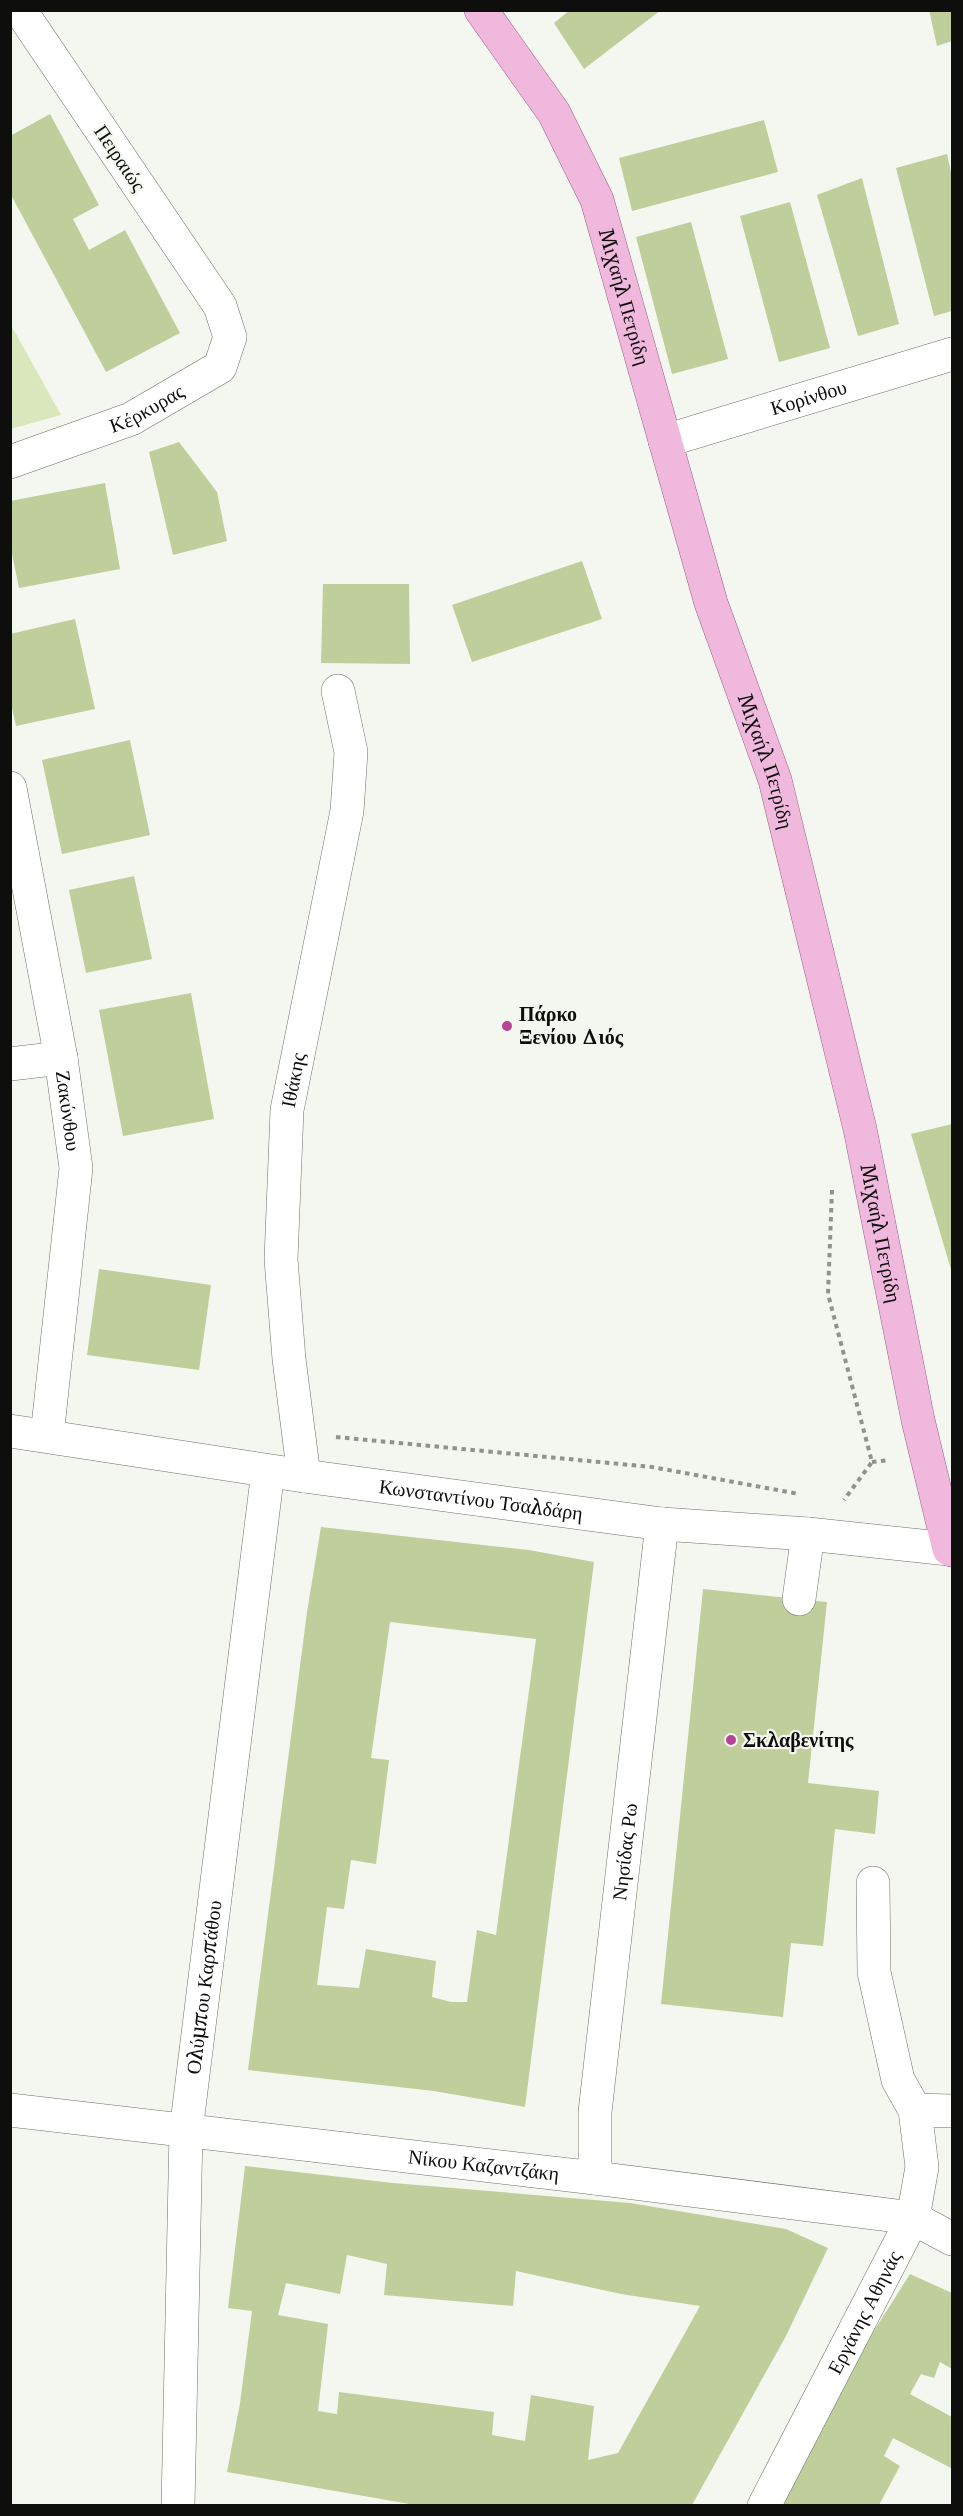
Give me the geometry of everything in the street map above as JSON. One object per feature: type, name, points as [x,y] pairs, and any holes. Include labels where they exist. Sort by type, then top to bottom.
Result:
[{"type":"main road","name":"Μιχαήλ Πετρίδη","points":[[481,10],[554,113],[597,200],[711,603],[775,780],[860,1129],[918,1420],[951,1550]]},
{"type":"street","name":"Πειραιώς","points":[[20,10],[220,306]]},
{"type":"street","name":"Κέρκυρας","points":[[10,462],[131,419],[220,367],[230,337],[220,306]]},
{"type":"street","name":"Κορίνθου","points":[[665,441],[952,354]]},
{"type":"street","name":"Ιθάκης","points":[[304,1476],[289,1359],[281,1259],[287,1110],[347,811],[351,752],[338,691]]},
{"type":"street","name":"Ζακύνθου","points":[[10,788],[61,1058],[76,1168],[47,1436]]},
{"type":"street","points":[[10,1064],[61,1058]]},
{"type":"street","name":"Κωνσταντίνου Τσαλδάρη","points":[[10,1431],[268,1471],[662,1524],[808,1534],[951,1550]]},
{"type":"street","name":"Ολύμπου Καρπάθου","points":[[178,2505],[186,2131],[268,1471]]},
{"type":"street","name":"Νησίδας Ρω","points":[[595,2178],[595,2112],[662,1524]]},
{"type":"street","points":[[799,1599],[808,1534]]},
{"type":"street","points":[[873,1883],[874,1972],[898,2080],[915,2110],[952,2111]]},
{"type":"street","name":"Νίκου Καζαντζάκη","points":[[10,2110],[595,2178],[913,2218],[952,2239]]},
{"type":"street","name":"Εργάνης Αθηνάς","points":[[764,2505],[913,2218],[922,2166],[915,2110]]},
{"type":"path","points":[[832,1182],[828,1294],[872,1462],[842,1501]]},
{"type":"path","points":[[299,1433],[652,1467],[808,1495]]},
{"type":"green space","points":[[11,325],[61,415],[10,429]]},
{"type":"building","points":[[570,10],[661,10],[584,69],[554,23]]},
{"type":"building","points":[[929,10],[952,10],[952,41],[937,46]]},
{"type":"building","points":[[50,114],[99,205],[73,219],[89,250],[125,230],[180,333],[106,372],[10,193],[10,136]]},
{"type":"building","points":[[764,120],[778,172],[632,211],[619,158]]},
{"type":"building","points":[[947,154],[952,177],[952,311],[934,316],[896,168]]},
{"type":"building","points":[[862,178],[899,324],[858,336],[817,195]]},
{"type":"building","points":[[790,202],[830,348],[779,362],[740,216]]},
{"type":"building","points":[[691,222],[728,359],[672,374],[636,237]]},
{"type":"building","points":[[179,442],[217,492],[227,541],[173,555],[149,452]]},
{"type":"building","points":[[105,483],[120,569],[19,588],[10,544],[10,501]]},
{"type":"building","points":[[582,561],[602,619],[472,662],[452,605]]},
{"type":"building","points":[[323,584],[409,584],[410,664],[321,663]]},
{"type":"building","points":[[75,619],[95,709],[16,726],[10,699],[10,634]]},
{"type":"building","points":[[130,740],[150,835],[62,854],[42,760]]},
{"type":"building","points":[[134,876],[152,959],[86,973],[69,890]]},
{"type":"building","points":[[191,993],[214,1119],[123,1136],[99,1010]]},
{"type":"building","points":[[952,1124],[952,1273],[911,1134]]},
{"type":"building","points":[[99,1269],[211,1285],[199,1370],[87,1355]]},
{"type":"building","points":[[321,1527],[529,1550],[594,1562],[525,2107],[434,2091],[248,2070],[307,1612]],"holes":[[[390,1622],[536,1639],[496,1935],[477,1930],[467,2002],[451,2002],[432,1997],[436,1961],[366,1949],[359,1988],[317,1985],[327,1907],[344,1909],[351,1860],[376,1864],[389,1760],[371,1758]]]},
{"type":"building","points":[[703,1589],[827,1602],[808,1783],[879,1791],[875,1834],[835,1829],[823,1946],[791,1943],[783,2017],[661,2004]]},
{"type":"building","points":[[245,2166],[393,2183],[630,2203],[786,2229],[828,2248],[786,2336],[692,2505],[415,2505],[227,2472],[240,2403],[252,2311],[228,2308]],"holes":[[[347,2255],[387,2264],[384,2295],[513,2306],[516,2271],[621,2294],[700,2306],[618,2453],[588,2460],[594,2406],[531,2395],[525,2441],[492,2435],[494,2412],[339,2392],[337,2414],[318,2411],[328,2324],[278,2315],[286,2283],[340,2294]]]},
{"type":"building","points":[[910,2274],[952,2293],[952,2369],[940,2362],[934,2378],[921,2374],[910,2394],[952,2417],[951,2468],[893,2438],[884,2456],[900,2466],[879,2505],[782,2505],[865,2345]]},
{"type":"place","name":"Πάρκο Ξενίου Διός","points":[[507,1026]]},
{"type":"place","name":"Σκλαβενίτης","points":[[731,1740]]}]
